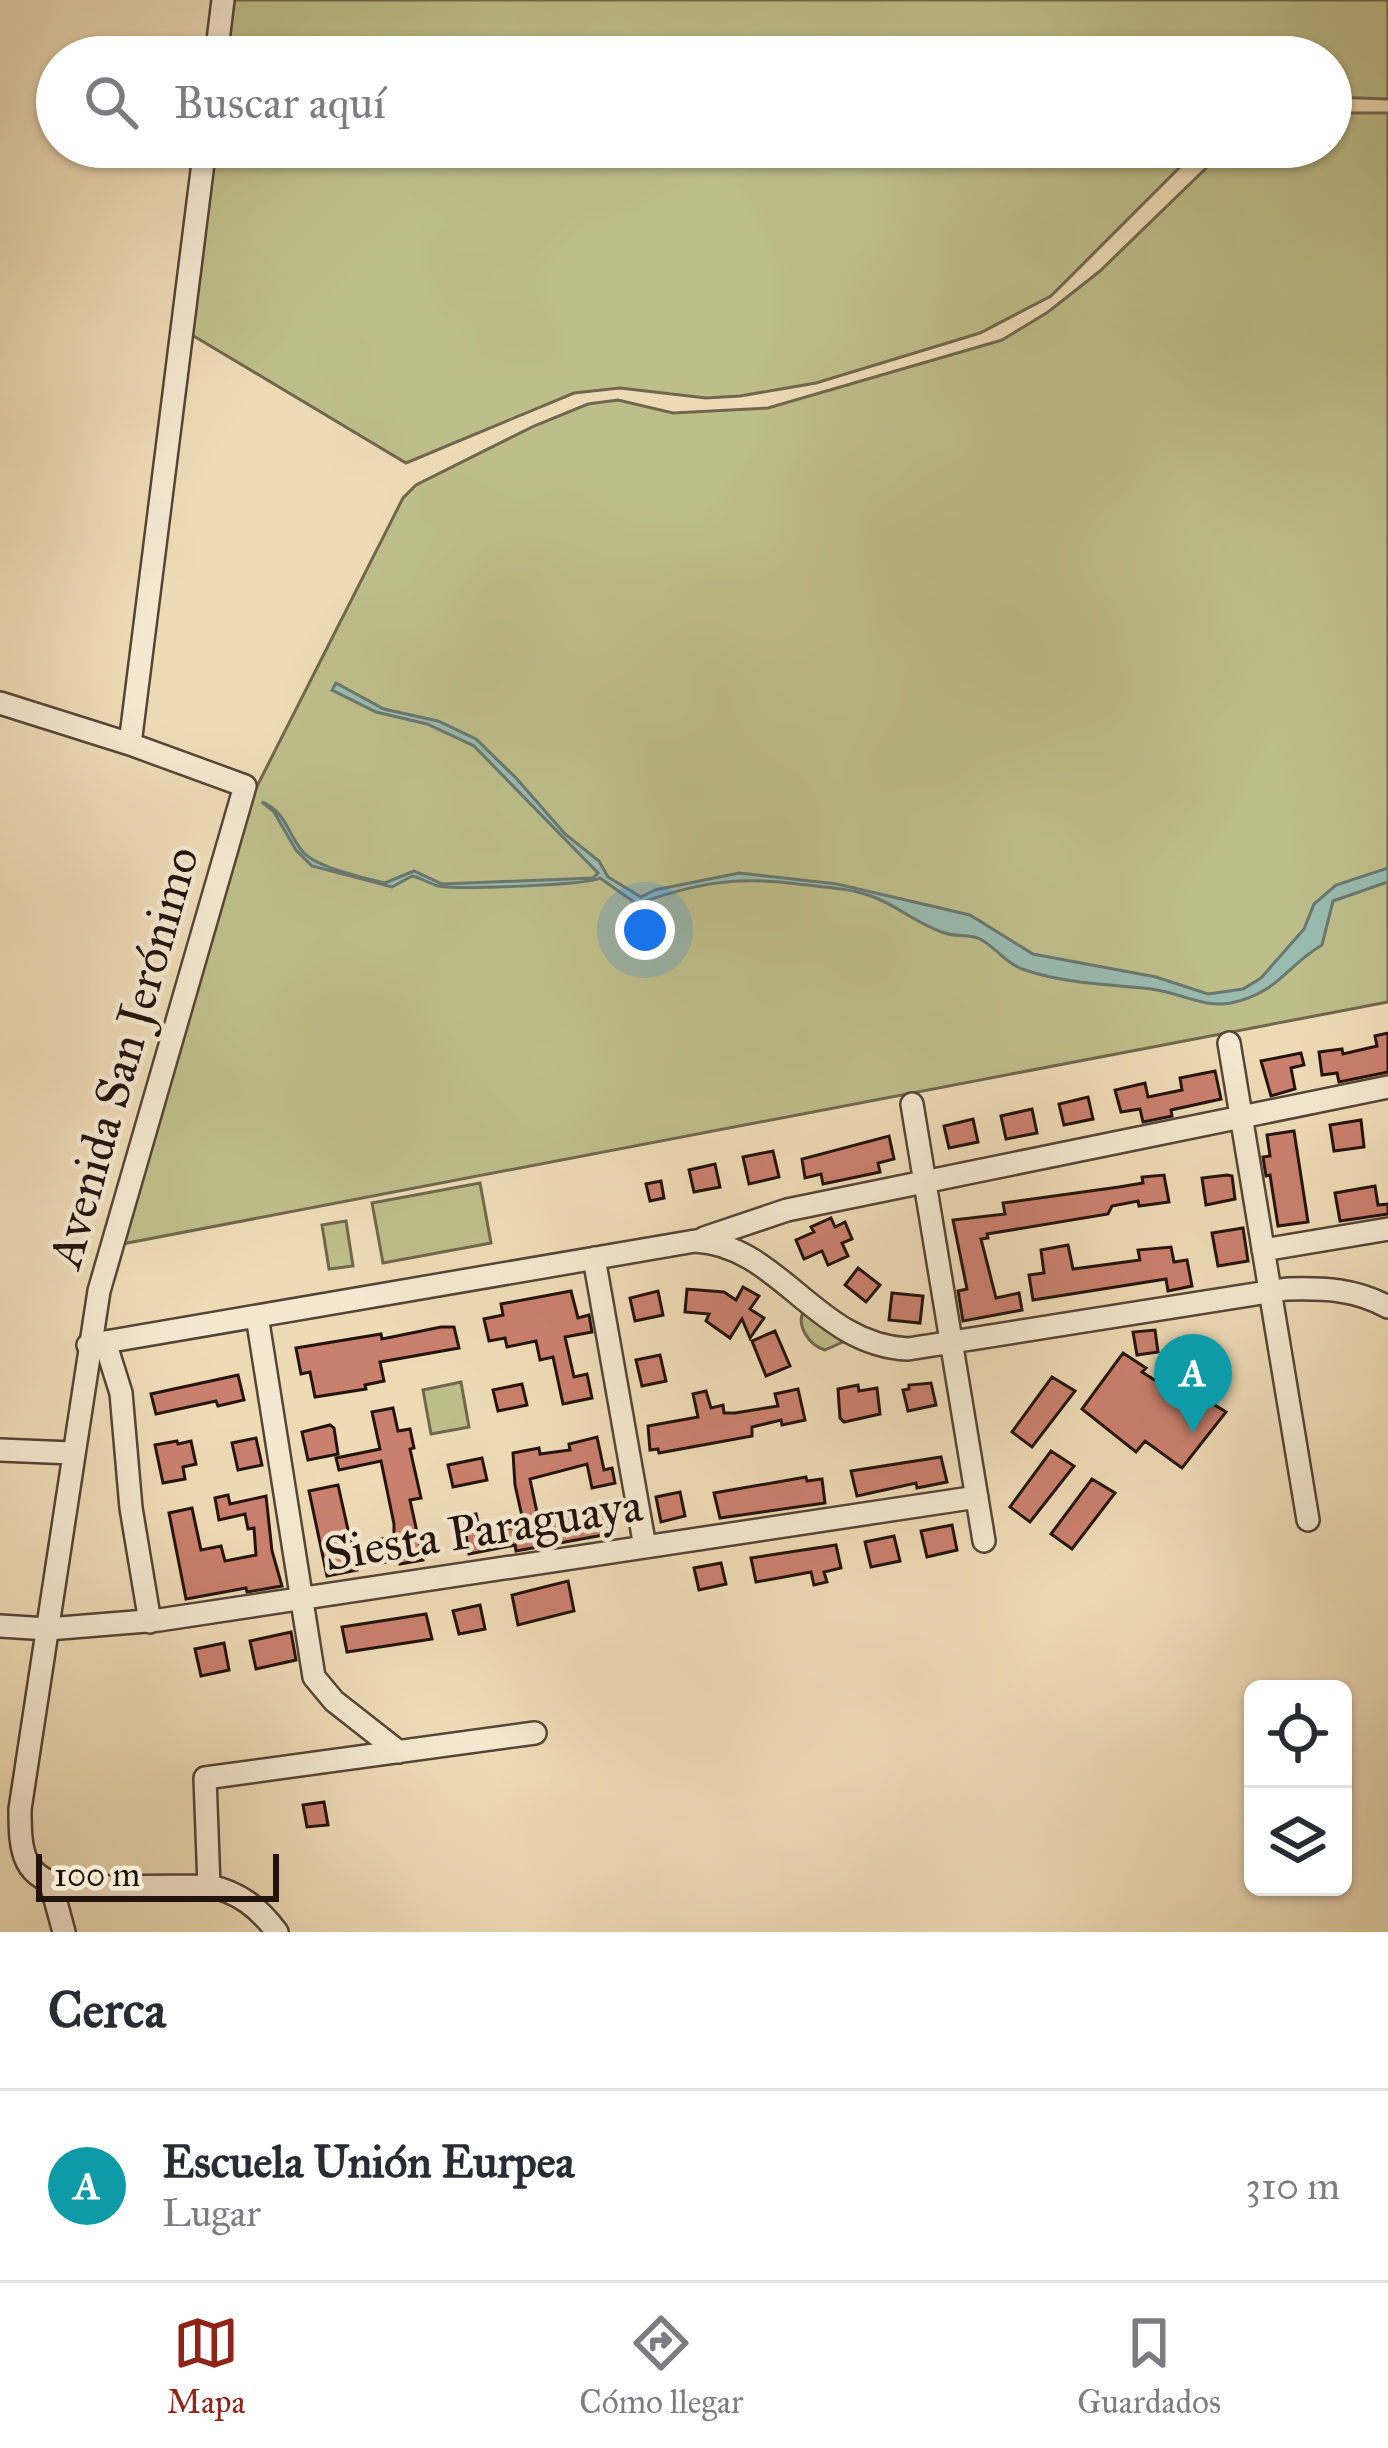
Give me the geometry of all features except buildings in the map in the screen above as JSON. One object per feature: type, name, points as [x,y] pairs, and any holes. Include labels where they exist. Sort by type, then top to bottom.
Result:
[{"type":"street","points":[[219,36],[223,0]]},
{"type":"street","points":[[0,703],[130,744],[202,168]]},
{"type":"street","name":"Avenida San Jerónimo","points":[[64,1932],[51,1884],[35,1874],[26,1859],[20,1809],[72,1454],[116,1230],[244,786],[130,744]]},
{"type":"street","points":[[1229,1043],[1308,1520]]},
{"type":"street","points":[[150,1622],[130,1508],[121,1393],[96,1343],[695,1241],[787,1210],[1388,1087]]},
{"type":"street","points":[[912,1104],[984,1541]]},
{"type":"street","points":[[1263,1250],[1388,1228]]},
{"type":"street","points":[[695,1241],[717,1242],[744,1252],[840,1330],[872,1344],[908,1349],[1270,1292],[1328,1288],[1365,1294],[1388,1306]]},
{"type":"street","points":[[594,1258],[645,1547]]},
{"type":"street","points":[[257,1316],[319,1687],[399,1752]]},
{"type":"street","points":[[0,1450],[72,1454]]},
{"type":"street","name":"Siesta Paraguaya","points":[[0,1626],[48,1629],[150,1622],[976,1497]]},
{"type":"street","points":[[209,1886],[205,1778],[535,1733]]},
{"type":"street","points":[[51,1884],[228,1890],[252,1904],[277,1932]]},
{"type":"green space","points":[[229,0],[1388,0],[1388,99],[1352,98],[1352,36],[225,36]]},
{"type":"green space","points":[[1352,113],[1388,113],[1388,1002],[122,1244],[249,802],[403,498],[416,485],[588,404],[618,400],[673,413],[768,408],[1002,340],[1100,271],[1206,168],[1352,168]]},
{"type":"green space","points":[[207,168],[1179,168],[1051,296],[980,333],[816,383],[740,396],[706,398],[620,388],[574,393],[406,463],[187,332]]},
{"type":"green space","points":[[480,1183],[491,1243],[383,1263],[372,1203]]},
{"type":"green space","points":[[346,1221],[353,1266],[329,1269],[322,1225]]},
{"type":"green space","points":[[803,1312],[843,1342],[825,1350],[814,1344],[803,1328]]},
{"type":"green space","points":[[461,1382],[469,1427],[431,1434],[423,1390]]},
{"type":"water","points":[[336,683],[384,709],[438,721],[476,739],[565,834],[599,861],[608,877],[641,897],[739,873],[837,884],[970,915],[1033,954],[1156,977],[1208,994],[1243,989],[1261,978],[1304,929],[1314,904],[1336,885],[1388,868],[1388,882],[1333,901],[1322,945],[1260,993],[1220,1004],[1040,975],[1012,964],[980,939],[945,933],[881,900],[835,888],[735,881],[637,904],[600,878],[470,887],[439,886],[412,876],[392,887],[312,866],[262,802],[277,812],[310,858],[385,883],[414,871],[442,884],[593,878],[598,873],[474,746],[427,724],[376,712],[332,690]]},
{"type":"place","name":"Escuela Unión Eurpea","points":[[1193,1433]]}]
